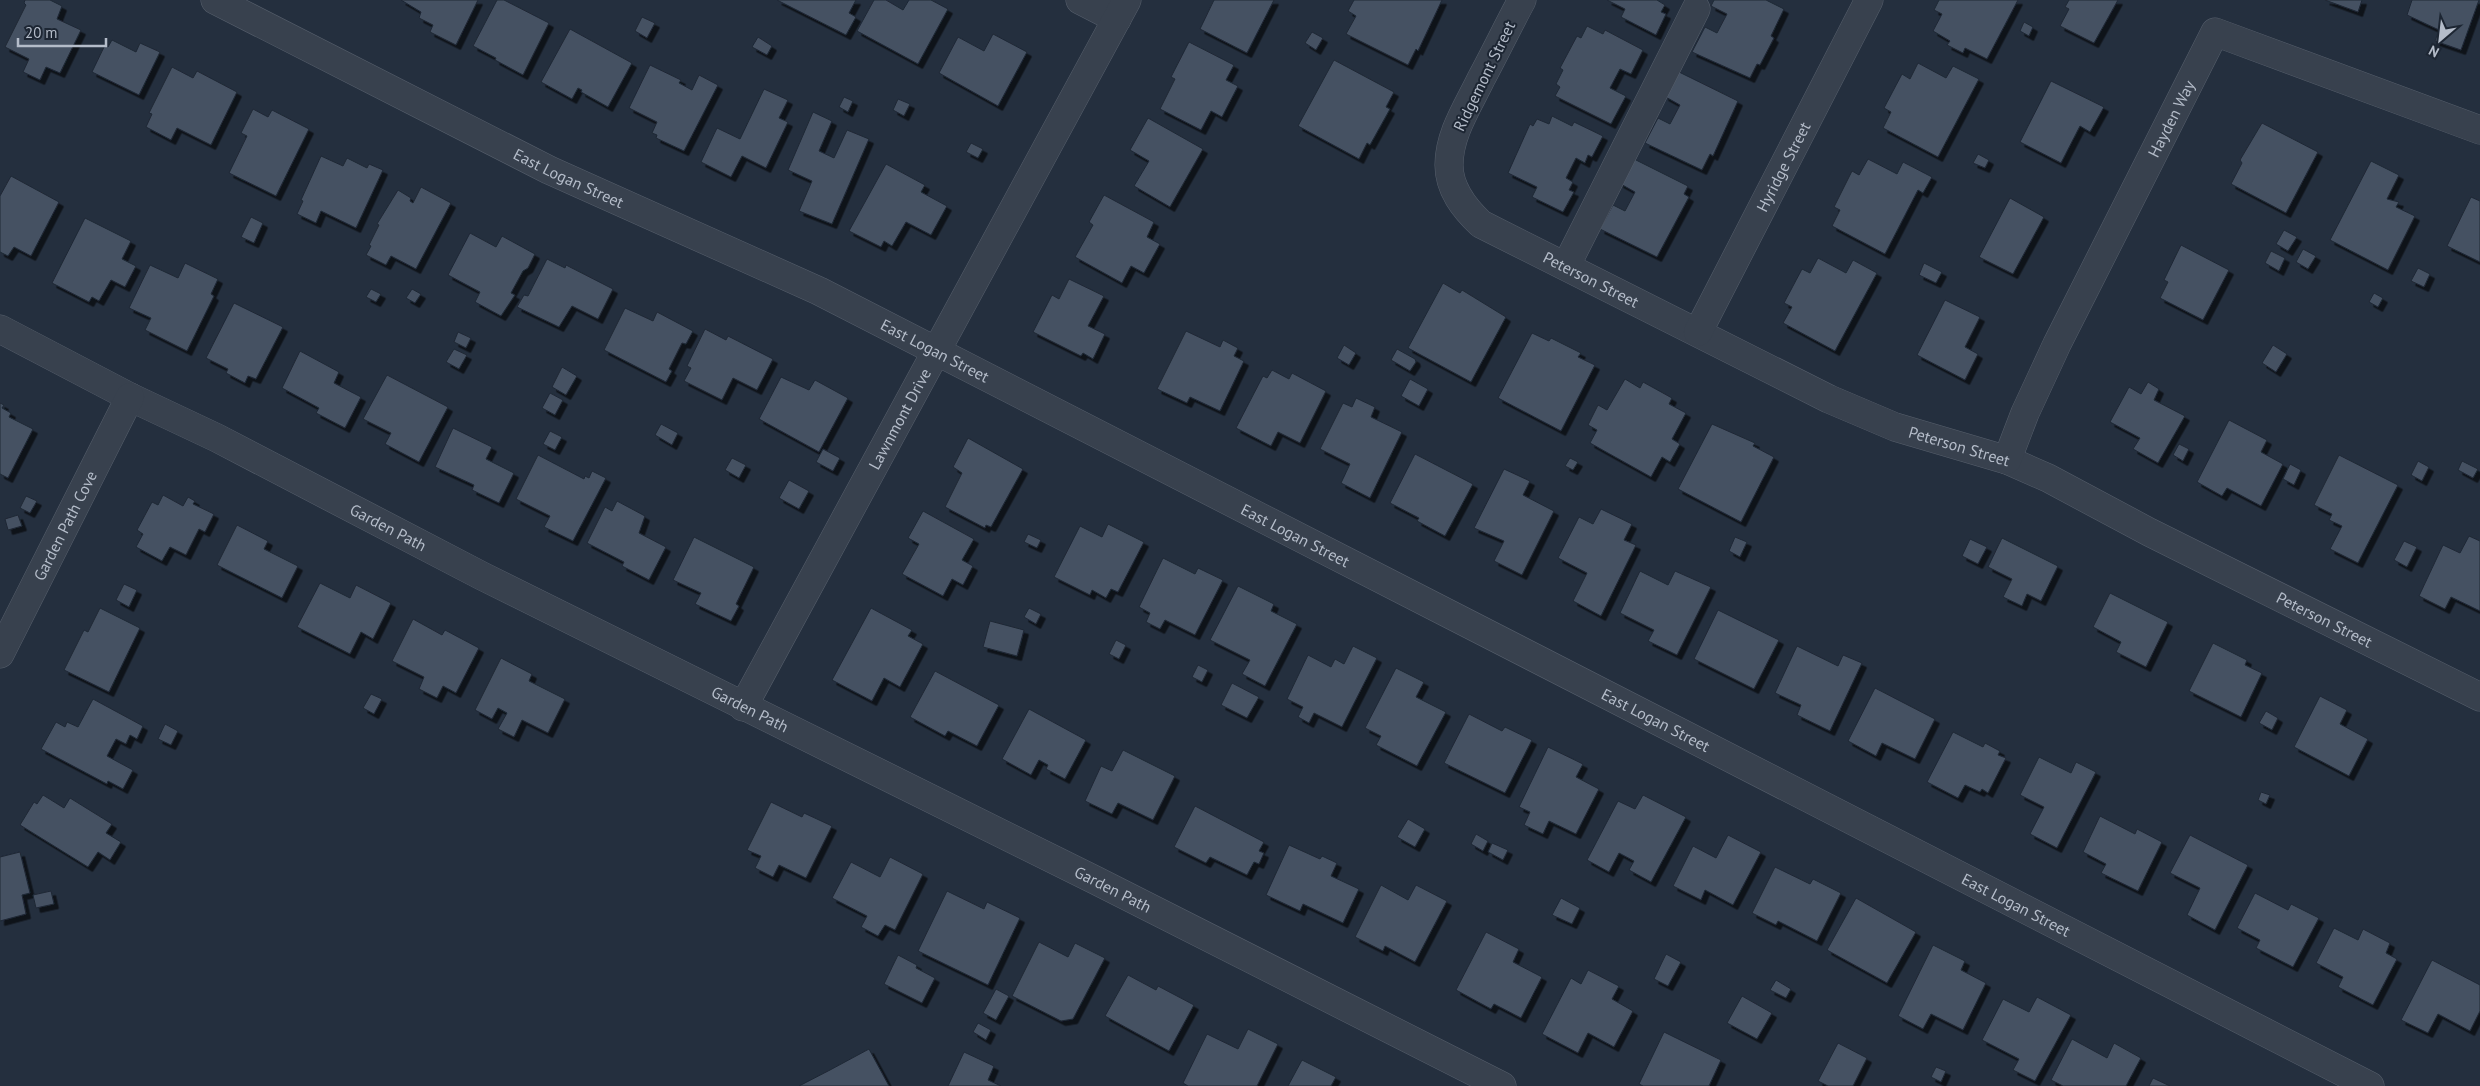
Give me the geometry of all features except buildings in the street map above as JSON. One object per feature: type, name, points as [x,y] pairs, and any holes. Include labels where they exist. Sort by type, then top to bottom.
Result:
[{"type":"street","name":"East Logan Street","points":[[215,0],[549,170],[819,291],[937,350],[2370,1086]]},
{"type":"street","points":[[1080,0],[1122,10]]},
{"type":"street","name":"Ridgemont Street","points":[[1452,183],[1449,166],[1451,146],[1458,124],[1522,0]]},
{"type":"street","name":"Hyridge Street","points":[[1698,332],[1869,0]]},
{"type":"street","points":[[1566,266],[1696,9]]},
{"type":"street","name":"Lawnmont Drive","points":[[743,707],[1122,10]]},
{"type":"street","name":"Hayden Way","points":[[2007,460],[2025,413],[2057,344],[2215,32],[2480,130]]},
{"type":"street","name":"Peterson Street","points":[[1452,183],[1463,208],[1481,224],[1829,399],[1895,426],[2007,460],[2048,478],[2149,532],[2480,697]]},
{"type":"street","name":"Garden Path","points":[[0,329],[130,396],[217,438],[482,576],[1094,880],[1502,1086]]},
{"type":"street","name":"Garden Path Cove","points":[[0,654],[130,396]]}]
